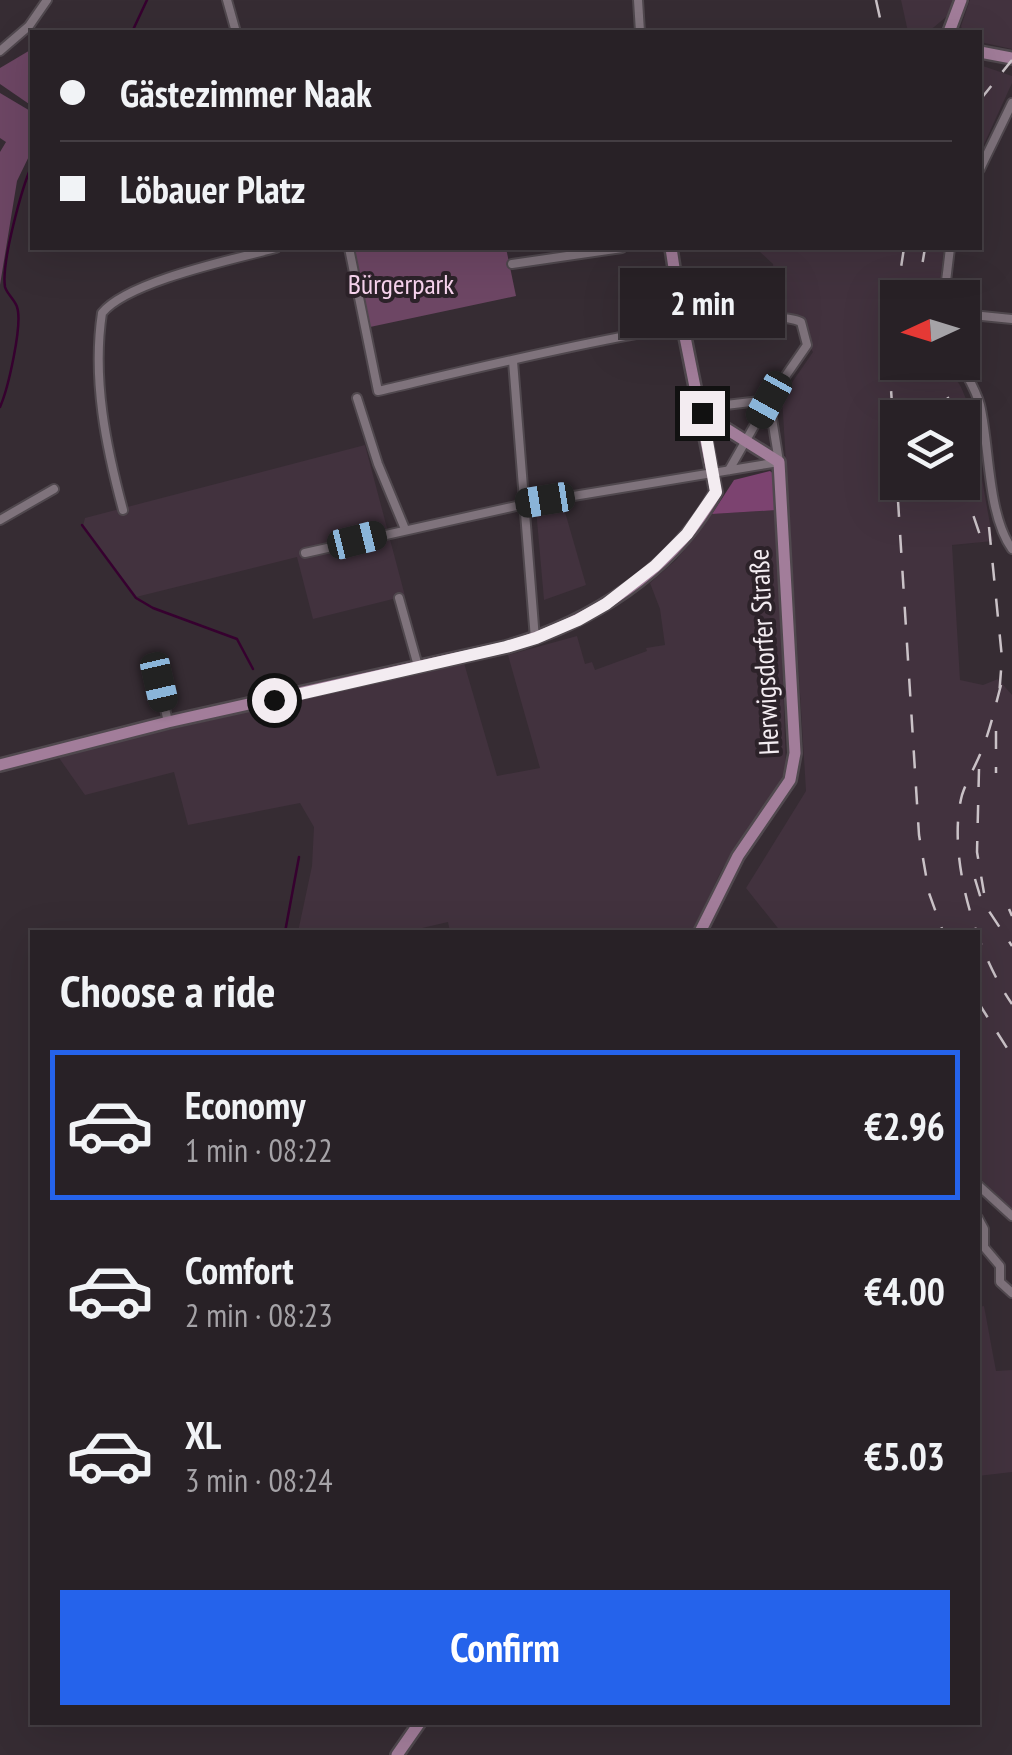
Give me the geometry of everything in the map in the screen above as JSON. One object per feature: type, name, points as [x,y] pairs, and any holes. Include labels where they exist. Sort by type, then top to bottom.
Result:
[{"type":"main road","points":[[950,30],[961,0]]},
{"type":"main road","points":[[982,52],[1012,58]]},
{"type":"main road","points":[[0,765],[168,722],[536,638],[606,604],[655,566],[687,534],[716,492],[671,250]]},
{"type":"main road","points":[[701,411],[779,462]]},
{"type":"main road","name":"Herwigsdorfer Straße","points":[[701,930],[738,856],[786,787],[795,763],[779,462]]},
{"type":"main road","points":[[398,1755],[418,1725]]},
{"type":"street","points":[[0,50],[29,26],[47,0]]},
{"type":"street","points":[[227,0],[235,30]]},
{"type":"street","points":[[638,0],[640,30]]},
{"type":"street","points":[[982,165],[1012,104]]},
{"type":"street","points":[[123,510],[100,398],[102,313],[150,285],[269,250]]},
{"type":"street","points":[[349,250],[378,391],[683,327],[770,316],[801,322],[808,344],[769,400],[729,470]]},
{"type":"street","points":[[512,264],[608,250]]},
{"type":"street","points":[[946,280],[950,250]]},
{"type":"street","points":[[980,316],[1012,319]]},
{"type":"street","points":[[513,361],[536,638]]},
{"type":"street","points":[[969,380],[980,404],[998,515],[1012,549]]},
{"type":"street","points":[[357,398],[378,464],[406,529]]},
{"type":"street","points":[[701,411],[769,400]]},
{"type":"street","points":[[305,553],[524,504],[779,462],[769,400]]},
{"type":"street","points":[[0,504],[3,517],[54,489]]},
{"type":"street","points":[[400,598],[418,666]]},
{"type":"street","points":[[159,682],[168,722]]},
{"type":"street","points":[[980,1187],[1012,1216]]},
{"type":"street","points":[[980,1222],[984,1247],[1000,1266],[1000,1282],[1012,1293]]},
{"type":"shaded area","points":[[901,0],[954,0],[946,17],[930,30],[908,30]]},
{"type":"shaded area","points":[[970,0],[1012,0],[1012,49],[982,42],[982,30],[962,30]]},
{"type":"shaded area","points":[[982,66],[1012,76],[982,149]]},
{"type":"shaded area","points":[[729,250],[944,250],[940,280],[880,280],[880,380],[957,380],[966,400],[880,400],[880,500],[980,500],[980,468],[993,541],[952,545],[960,680],[983,685],[998,679],[1012,695],[1012,1210],[980,1178],[980,930],[779,930],[746,888],[806,791],[782,397],[813,352],[796,325],[776,307],[773,264],[759,251]]},
{"type":"shaded area","points":[[365,445],[405,596],[313,619],[297,557],[136,597],[83,526],[85,518]]},
{"type":"shaded area","points":[[770,471],[775,475],[777,510],[712,514],[734,480]]},
{"type":"shaded area","points":[[563,505],[586,585],[544,600],[536,509]]},
{"type":"shaded area","points":[[777,510],[786,768],[722,869],[693,930],[450,930],[448,922],[414,930],[298,930],[312,866],[314,827],[300,803],[188,825],[174,772],[85,795],[57,755],[464,663],[497,776],[540,768],[508,655],[577,636],[585,664],[592,662],[595,670],[647,651],[646,648],[665,645],[660,609],[650,583],[677,559],[712,514]]},
{"type":"shaded area","points":[[984,1306],[996,1371],[1012,1370],[1012,1472],[980,1476],[980,1307]]},
{"type":"green space","points":[[30,50],[30,105],[0,84],[0,68]]},
{"type":"green space","points":[[0,93],[30,111],[30,154],[17,181],[0,285],[0,152],[6,142],[0,138]]},
{"type":"green space","name":"Bürgerpark","points":[[354,250],[506,250],[516,296],[370,327]]},
{"type":"waterway","points":[[133,30],[147,0]]},
{"type":"waterway","points":[[0,407],[18,327],[17,307],[5,287],[6,261],[30,171]]},
{"type":"waterway","points":[[82,525],[136,598],[237,639],[253,669]]},
{"type":"waterway","points":[[285,930],[299,857]]},
{"type":"railway","points":[[876,0],[883,30]]},
{"type":"railway","points":[[982,98],[1012,60]]},
{"type":"railway","points":[[904,250],[893,320],[891,389],[919,835],[929,893],[942,930]]},
{"type":"railway","points":[[922,280],[925,250]]},
{"type":"railway","points":[[944,380],[948,400]]},
{"type":"railway","points":[[968,500],[984,547]]},
{"type":"railway","points":[[989,527],[1002,658],[999,696]]},
{"type":"railway","points":[[976,930],[962,875],[958,819],[962,795],[984,744],[1001,685]]},
{"type":"railway","points":[[996,731],[996,773]]},
{"type":"railway","points":[[979,769],[977,852],[984,893]]},
{"type":"railway","points":[[975,879],[981,899],[1012,946]]},
{"type":"railway","points":[[1009,909],[1012,916]]},
{"type":"railway","points":[[980,940],[1012,1004]]},
{"type":"railway","points":[[980,1005],[1012,1056]]},
{"type":"route","points":[[274,700],[536,638],[578,620],[624,592],[687,534],[716,492],[702,413]]}]
